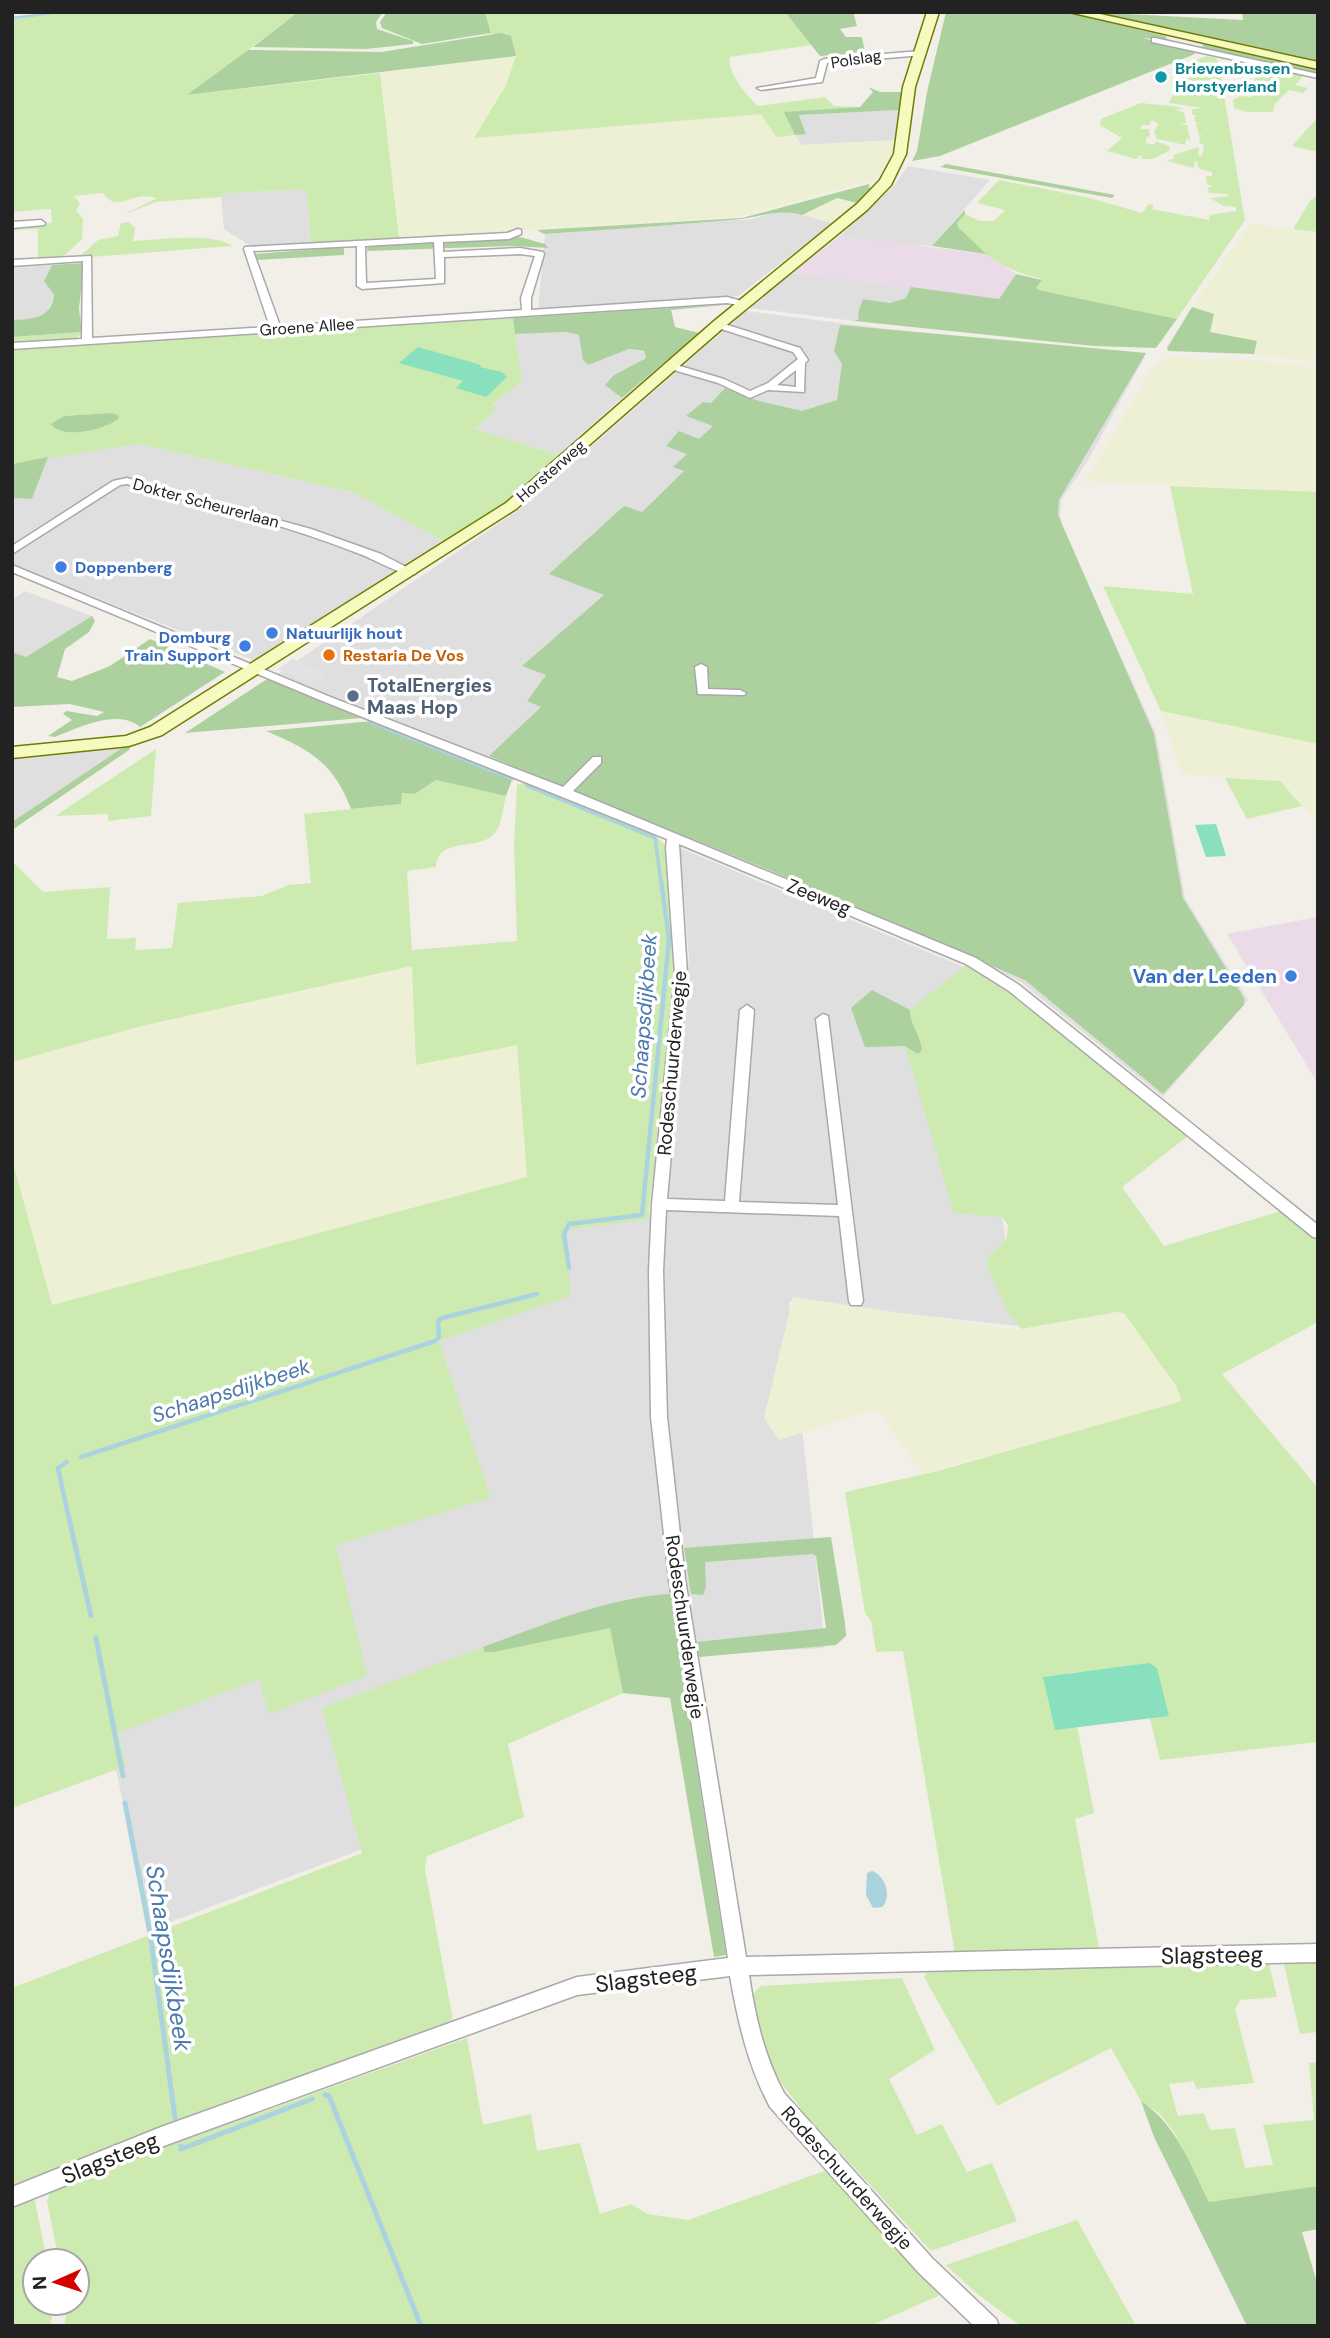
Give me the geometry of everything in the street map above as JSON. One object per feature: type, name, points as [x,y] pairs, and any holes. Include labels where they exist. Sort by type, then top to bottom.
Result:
[{"type":"main road","name":"Horsterweg","points":[[12,753],[129,741],[156,731],[258,670],[511,506],[718,325],[841,226],[886,182],[900,154],[906,101],[933,12]]},
{"type":"main road","points":[[1075,12],[1176,38],[1318,66]]},
{"type":"street","points":[[1155,40],[1176,38],[1318,76]]},
{"type":"street","name":"Polslag","points":[[761,88],[819,80],[824,61],[920,53]]},
{"type":"street","points":[[12,225],[41,223]]},
{"type":"street","points":[[276,329],[248,249],[509,236],[518,232]]},
{"type":"street","points":[[361,243],[362,286],[442,282],[438,239]]},
{"type":"street","points":[[440,256],[520,251],[540,254],[526,298],[527,313]]},
{"type":"street","points":[[12,263],[88,258],[87,341]]},
{"type":"street","name":"Groene Allee","points":[[12,346],[727,300],[744,303]]},
{"type":"street","points":[[718,325],[797,350],[803,357],[800,390],[766,387]]},
{"type":"street","points":[[670,366],[721,382],[750,395],[801,364]]},
{"type":"street","name":"Dokter Scheurerlaan","points":[[12,551],[117,483],[127,481],[325,535],[362,548],[411,572]]},
{"type":"street","name":"Zeeweg","points":[[12,568],[258,670],[565,792],[971,961],[1014,988],[1318,1233]]},
{"type":"street","points":[[701,667],[702,692],[740,693]]},
{"type":"street","points":[[565,792],[597,760]]},
{"type":"street","name":"Rodeschuurderwegje","points":[[674,837],[672,848],[681,974],[659,1204],[657,1380],[662,1455],[705,1766],[754,2050],[777,2100],[926,2265],[989,2326]]},
{"type":"street","points":[[732,1205],[747,1010]]},
{"type":"street","points":[[823,1019],[856,1301]]},
{"type":"street","points":[[659,1204],[844,1211]]},
{"type":"street","name":"Slagsteeg","points":[[12,2197],[161,2137],[578,1986],[739,1966],[1318,1953]]},
{"type":"shaded area","points":[[900,110],[899,140],[801,145],[795,135],[806,133],[799,117],[801,115]]},
{"type":"shaded area","points":[[908,166],[990,180],[932,246],[878,243],[840,236],[893,187]]},
{"type":"shaded area","points":[[306,189],[311,243],[252,247],[224,229],[221,194]]},
{"type":"shaded area","points":[[786,210],[834,222],[738,296],[538,311],[545,234],[752,219]]},
{"type":"shaded area","points":[[840,236],[986,254],[1016,274],[999,299],[792,273]]},
{"type":"shaded area","points":[[52,265],[44,281],[54,295],[47,313],[32,319],[12,320],[12,268]]},
{"type":"shaded area","points":[[792,273],[911,287],[907,298],[890,303],[863,299],[859,319],[854,321],[749,308]]},
{"type":"shaded area","points":[[746,311],[942,336],[1145,356],[1087,462],[1061,500],[1060,515],[1064,531],[1156,734],[1185,898],[1248,1000],[1163,1097],[1021,982],[897,918],[278,674],[520,509]]},
{"type":"shaded area","points":[[565,332],[579,335],[588,365],[629,349],[644,352],[646,358],[614,375],[606,385],[622,398],[558,455],[475,429],[498,408],[491,406],[522,381],[515,334]]},
{"type":"shaded area","points":[[139,444],[352,492],[446,542],[258,662],[12,564],[12,498],[32,499],[48,457]]},
{"type":"shaded area","points":[[25,591],[92,616],[26,658],[12,652],[12,600]]},
{"type":"shaded area","points":[[293,659],[325,674],[311,685],[278,669]]},
{"type":"shaded area","points":[[122,748],[12,822],[12,759]]},
{"type":"shaded area","points":[[680,848],[966,968],[1018,1326],[789,1301],[825,1648],[663,1656],[514,1734],[384,1841],[152,1929],[101,1705],[429,1326],[558,1223],[666,1210],[689,958]]},
{"type":"shaded area","points":[[1318,917],[1318,1084],[1227,934]]},
{"type":"green space","points":[[64,12],[298,12],[189,95],[380,73],[399,238],[311,243],[306,189],[222,194],[221,197],[156,202],[123,215],[157,198],[141,197],[116,202],[103,193],[74,196],[80,204],[76,210],[83,219],[82,239],[62,258],[38,260],[38,229],[12,230],[12,227],[52,223],[51,209],[12,212],[12,23],[15,18]]},
{"type":"green space","points":[[298,12],[383,12],[376,22],[377,29],[413,41],[413,44],[366,49],[253,47]]},
{"type":"green space","points":[[387,12],[485,12],[491,33],[422,44],[382,28],[380,22]]},
{"type":"green space","points":[[485,12],[785,12],[811,45],[730,57],[731,69],[743,90],[758,106],[825,97],[834,106],[860,107],[785,115],[795,135],[776,137],[761,114],[474,138],[505,87],[516,56],[501,33],[492,35]]},
{"type":"green space","points":[[785,12],[853,12],[857,26],[840,29],[846,37],[862,37],[865,53],[820,56]]},
{"type":"green space","points":[[946,12],[1066,12],[1165,36],[1168,40],[1142,38],[1193,50],[1195,54],[940,156],[912,161],[917,151],[927,92]]},
{"type":"green space","points":[[1088,12],[1243,20],[1242,12],[1318,12],[1318,64]]},
{"type":"green space","points":[[501,33],[511,36],[516,56],[187,95],[248,50],[381,52]]},
{"type":"green space","points":[[1203,44],[1318,68],[1318,75],[1202,49]]},
{"type":"green space","points":[[516,56],[505,87],[475,138],[761,114],[776,137],[795,135],[801,145],[899,140],[878,179],[737,217],[399,238],[380,73]]},
{"type":"green space","points":[[1207,56],[1216,58],[1245,220],[1177,319],[1039,290],[1036,288],[1042,279],[1018,272],[994,260],[963,233],[957,223],[965,214],[979,221],[994,221],[1005,210],[977,203],[999,180],[1090,198],[1142,213],[1149,204],[1154,205],[1152,209],[1209,220],[1210,215],[1236,211],[1236,207],[1224,206],[1210,198],[1229,196],[1209,193],[1208,187],[1213,186],[1207,184],[1206,176],[1212,176],[1212,172],[1199,169],[1197,161],[1194,168],[1167,161],[1175,158],[1173,155],[1199,147],[1198,155],[1202,156],[1204,145],[1200,144],[1199,137],[1202,135],[1199,135],[1196,124],[1202,124],[1196,123],[1194,117],[1197,117],[1192,114],[1192,109],[1203,108],[1169,103],[1174,93],[1182,93],[1171,85],[1185,74],[1172,68]]},
{"type":"green space","points":[[1265,67],[1303,76],[1295,85],[1308,88],[1303,93],[1289,90],[1275,104],[1273,112],[1247,112],[1234,108],[1233,100],[1240,96],[1252,97],[1252,92],[1246,90]]},
{"type":"green space","points":[[868,87],[880,92],[903,92],[900,110],[799,115],[806,134],[795,135],[784,112],[860,107],[873,92]]},
{"type":"green space","points":[[1141,103],[1184,109],[1175,109],[1184,113],[1186,123],[1179,124],[1187,125],[1191,143],[1187,138],[1185,145],[1157,139],[1154,131],[1159,124],[1152,120],[1149,125],[1141,125],[1141,129],[1149,129],[1150,136],[1146,137],[1151,138],[1146,138],[1146,143],[1153,145],[1156,141],[1170,147],[1169,151],[1153,159],[1140,159],[1143,157],[1140,155],[1136,159],[1107,151],[1122,138],[1100,125],[1101,119]]},
{"type":"green space","points":[[1318,117],[1318,152],[1292,146]]},
{"type":"green space","points":[[946,164],[1115,195],[1112,198],[940,167]]},
{"type":"green space","points":[[869,184],[870,190],[857,203],[837,198],[802,215],[776,213],[733,220],[544,234],[537,230],[742,218]]},
{"type":"green space","points":[[1318,195],[1318,232],[1293,229],[1310,201]]},
{"type":"green space","points":[[837,198],[857,203],[836,224],[802,215]]},
{"type":"green space","points":[[965,210],[957,223],[959,228],[986,254],[932,246]]},
{"type":"green space","points":[[129,222],[135,228],[133,241],[199,238],[232,246],[78,258],[98,240],[118,236],[121,223]]},
{"type":"green space","points":[[1250,224],[1318,232],[1318,362],[1254,354],[1256,341],[1210,332],[1214,314],[1192,307]]},
{"type":"green space","points":[[520,237],[545,244],[548,248],[513,246],[367,251],[368,244]]},
{"type":"green space","points":[[344,247],[344,255],[257,260],[255,254]]},
{"type":"green space","points":[[84,263],[79,309],[82,332],[12,337],[12,320],[33,318],[49,309],[54,295],[44,281],[52,265]]},
{"type":"green space","points":[[1016,274],[1042,280],[1036,288],[1039,290],[1177,319],[1156,348],[1094,346],[854,321],[859,319],[858,313],[863,299],[890,303],[906,298],[911,287],[999,299]]},
{"type":"green space","points":[[734,304],[671,310],[675,327],[699,333],[622,398],[605,385],[614,375],[646,358],[644,351],[629,349],[588,365],[583,360],[579,335],[565,332],[515,334],[513,318]]},
{"type":"green space","points":[[1192,307],[1214,314],[1210,332],[1257,341],[1254,354],[1168,351],[1167,348]]},
{"type":"green space","points":[[513,318],[522,381],[492,405],[498,408],[475,429],[558,455],[506,502],[446,542],[352,492],[139,444],[12,464],[12,348]],"holes":[[[110,413],[107,426],[83,430],[64,416]]]},
{"type":"green space","points":[[840,325],[1146,353],[1059,500],[1058,515],[1154,734],[1183,898],[1244,998],[1244,1005],[1163,1094],[1025,980],[759,866],[489,756],[541,707],[527,701],[546,675],[522,666],[604,595],[549,574],[624,506],[642,512],[684,471],[673,467],[687,454],[666,446],[679,431],[699,439],[713,426],[686,416],[703,402],[711,403],[725,388],[759,401],[802,411],[837,400],[842,364],[834,351]]},
{"type":"green space","points":[[82,332],[74,342],[12,345],[12,337]]},
{"type":"green space","points":[[418,347],[502,372],[507,377],[486,397],[456,388],[463,381],[399,363]]},
{"type":"green space","points":[[1166,357],[1262,361],[1318,368],[1318,492],[1086,481],[1151,370]]},
{"type":"green space","points":[[110,413],[118,415],[119,418],[84,432],[64,432],[51,424],[64,416]]},
{"type":"green space","points":[[48,457],[32,499],[12,498],[12,464]]},
{"type":"green space","points":[[1170,486],[1318,492],[1318,744],[1161,711],[1103,586],[1193,594]]},
{"type":"green space","points":[[92,616],[95,621],[89,632],[65,649],[57,677],[72,681],[110,666],[150,639],[225,672],[140,727],[121,719],[110,719],[55,737],[48,736],[72,720],[63,714],[66,711],[97,716],[104,712],[70,704],[12,707],[12,652],[26,657]]},
{"type":"green space","points":[[267,679],[362,718],[185,733]]},
{"type":"green space","points":[[1161,711],[1318,744],[1318,822],[1279,781],[1181,774]]},
{"type":"green space","points":[[372,721],[513,777],[506,796],[436,780],[415,794],[402,793],[401,804],[351,809],[337,780],[328,769],[307,751],[266,731]]},
{"type":"green space","points":[[130,747],[12,830],[12,822],[122,748]]},
{"type":"green space","points":[[156,749],[151,816],[108,821],[108,814],[55,816]]},
{"type":"green space","points":[[1225,778],[1280,781],[1302,806],[1247,819]]},
{"type":"green space","points":[[436,780],[506,796],[501,821],[494,834],[487,839],[444,851],[438,857],[436,867],[407,871],[412,950],[517,941],[514,846],[517,785],[526,782],[653,833],[666,846],[676,938],[671,1027],[648,1219],[565,1230],[571,1296],[439,1341],[491,1498],[336,1545],[367,1676],[269,1714],[259,1679],[118,1733],[126,1766],[12,1808],[12,1159],[52,1305],[527,1177],[517,1045],[416,1065],[412,966],[146,1025],[12,1062],[12,861],[43,892],[110,887],[107,939],[136,938],[135,950],[172,948],[178,903],[262,896],[289,885],[311,883],[304,814],[401,804],[402,793],[416,794]]},
{"type":"green space","points":[[1216,824],[1226,856],[1206,857],[1195,825]]},
{"type":"green space","points":[[966,965],[988,977],[1031,1008],[1188,1136],[1122,1187],[1164,1246],[1281,1211],[1318,1241],[1318,1322],[1222,1374],[1318,1488],[1318,1742],[1160,1760],[1138,1669],[1067,1673],[1094,1813],[1075,1819],[1099,1948],[955,1954],[903,1651],[876,1652],[871,1621],[865,1613],[845,1492],[938,1471],[1182,1401],[1176,1386],[1124,1313],[1021,1329],[1007,1311],[987,1266],[988,1258],[1007,1238],[1008,1225],[1002,1217],[954,1213],[905,1046],[918,1054],[921,1042],[909,1017],[910,1010]]},
{"type":"green space","points":[[412,966],[517,1044],[527,1177],[52,1305],[12,1159],[12,1062],[146,1025]]},
{"type":"green space","points":[[872,990],[910,1010],[922,1050],[918,1054],[905,1046],[865,1047],[851,1008]]},
{"type":"green space","points":[[793,1297],[1016,1330],[1124,1313],[1176,1386],[1183,1401],[923,1474],[877,1409],[779,1440],[764,1418]]},
{"type":"green space","points":[[831,1537],[846,1636],[836,1645],[699,1657],[697,1642],[826,1628],[816,1556],[813,1554],[705,1562],[706,1587],[703,1595],[691,1594],[684,1548]]},
{"type":"green space","points":[[670,1594],[726,1955],[714,1957],[670,1698],[623,1693],[610,1628],[493,1652],[485,1652],[483,1647],[599,1607]]},
{"type":"green space","points":[[611,1627],[623,1693],[508,1744],[524,1817],[427,1856],[425,1869],[453,2020],[12,2185],[12,1988],[362,1853],[322,1708],[483,1647],[485,1652],[493,1652]]},
{"type":"green space","points":[[1149,1663],[1157,1668],[1169,1716],[1055,1730],[1043,1677]]},
{"type":"green space","points":[[1318,1959],[1318,2032],[1300,2034],[1283,1960]]},
{"type":"green space","points":[[1264,1960],[1269,1964],[1277,1997],[1240,2000],[1235,2009],[1254,2083],[1196,2089],[1194,2081],[1169,2084],[1178,2116],[1204,2113],[1210,2130],[1235,2128],[1245,2168],[1273,2165],[1263,2125],[1314,2120],[1309,2063],[1318,2062],[1318,2186],[1209,2202],[1174,2132],[1160,2114],[1141,2101],[1111,2048],[997,2106],[924,1977],[930,1968],[1065,1969]]},
{"type":"green space","points":[[902,1978],[935,2050],[889,2079],[917,2135],[942,2124],[967,2172],[992,2163],[1017,2221],[931,2251],[805,2114],[785,2088],[769,2063],[752,1995],[761,1986]]},
{"type":"green space","points":[[467,2038],[483,2125],[531,2114],[537,2151],[580,2143],[600,2214],[631,2204],[648,2214],[688,2220],[827,2170],[947,2292],[870,2326],[64,2326],[66,2317],[91,2317],[91,2247],[56,2247],[47,2201],[52,2188]]},
{"type":"green space","points":[[1141,2101],[1173,2134],[1209,2202],[1318,2186],[1318,2229],[1302,2232],[1318,2286],[1318,2326],[1247,2326],[1154,2137]]},
{"type":"green space","points":[[34,2196],[44,2247],[21,2247],[21,2317],[52,2317],[50,2326],[12,2326],[12,2203]]},
{"type":"green space","points":[[1077,2220],[1136,2326],[1021,2326],[976,2293],[946,2265]]},
{"type":"water","points":[[872,1871],[881,1877],[886,1887],[887,1898],[882,1907],[873,1908],[866,1895],[867,1873]]},
{"type":"waterway","points":[[12,18],[61,12]]},
{"type":"waterway","name":"Schaapsdijkbeek","points":[[372,723],[512,779]]},
{"type":"waterway","name":"Schaapsdijkbeek","points":[[527,786],[655,838],[661,882]]},
{"type":"waterway","name":"Schaapsdijkbeek","points":[[569,1268],[564,1234],[569,1224],[642,1215],[669,940],[661,880]]},
{"type":"waterway","name":"Schaapsdijkbeek","points":[[81,1457],[435,1341],[439,1337],[438,1321],[442,1318],[537,1294]]},
{"type":"waterway","name":"Schaapsdijkbeek","points":[[67,1462],[58,1468],[69,1519]]},
{"type":"waterway","name":"Schaapsdijkbeek","points":[[69,1518],[91,1616]]},
{"type":"waterway","name":"Schaapsdijkbeek","points":[[96,1638],[123,1776]]},
{"type":"waterway","name":"Schaapsdijkbeek","points":[[125,1803],[150,1933],[175,2118]]},
{"type":"waterway","name":"Schaapsdijkbeek","points":[[325,2095],[329,2096],[421,2326]]},
{"type":"waterway","name":"Schaapsdijkbeek","points":[[181,2146],[181,2149],[312,2099]]},
{"type":"place","name":"Brievenbussen Horstyerland","points":[[1161,77]]},
{"type":"place","name":"Doppenberg","points":[[61,567]]},
{"type":"place","name":"Natuurlijk hout","points":[[272,633]]},
{"type":"place","name":"Domburg Train Support","points":[[245,646]]},
{"type":"place","name":"Restaria De Vos","points":[[329,655]]},
{"type":"place","name":"TotalEnergies Maas Hop","points":[[353,696]]},
{"type":"place","name":"Van der Leeden","points":[[1291,976]]}]
